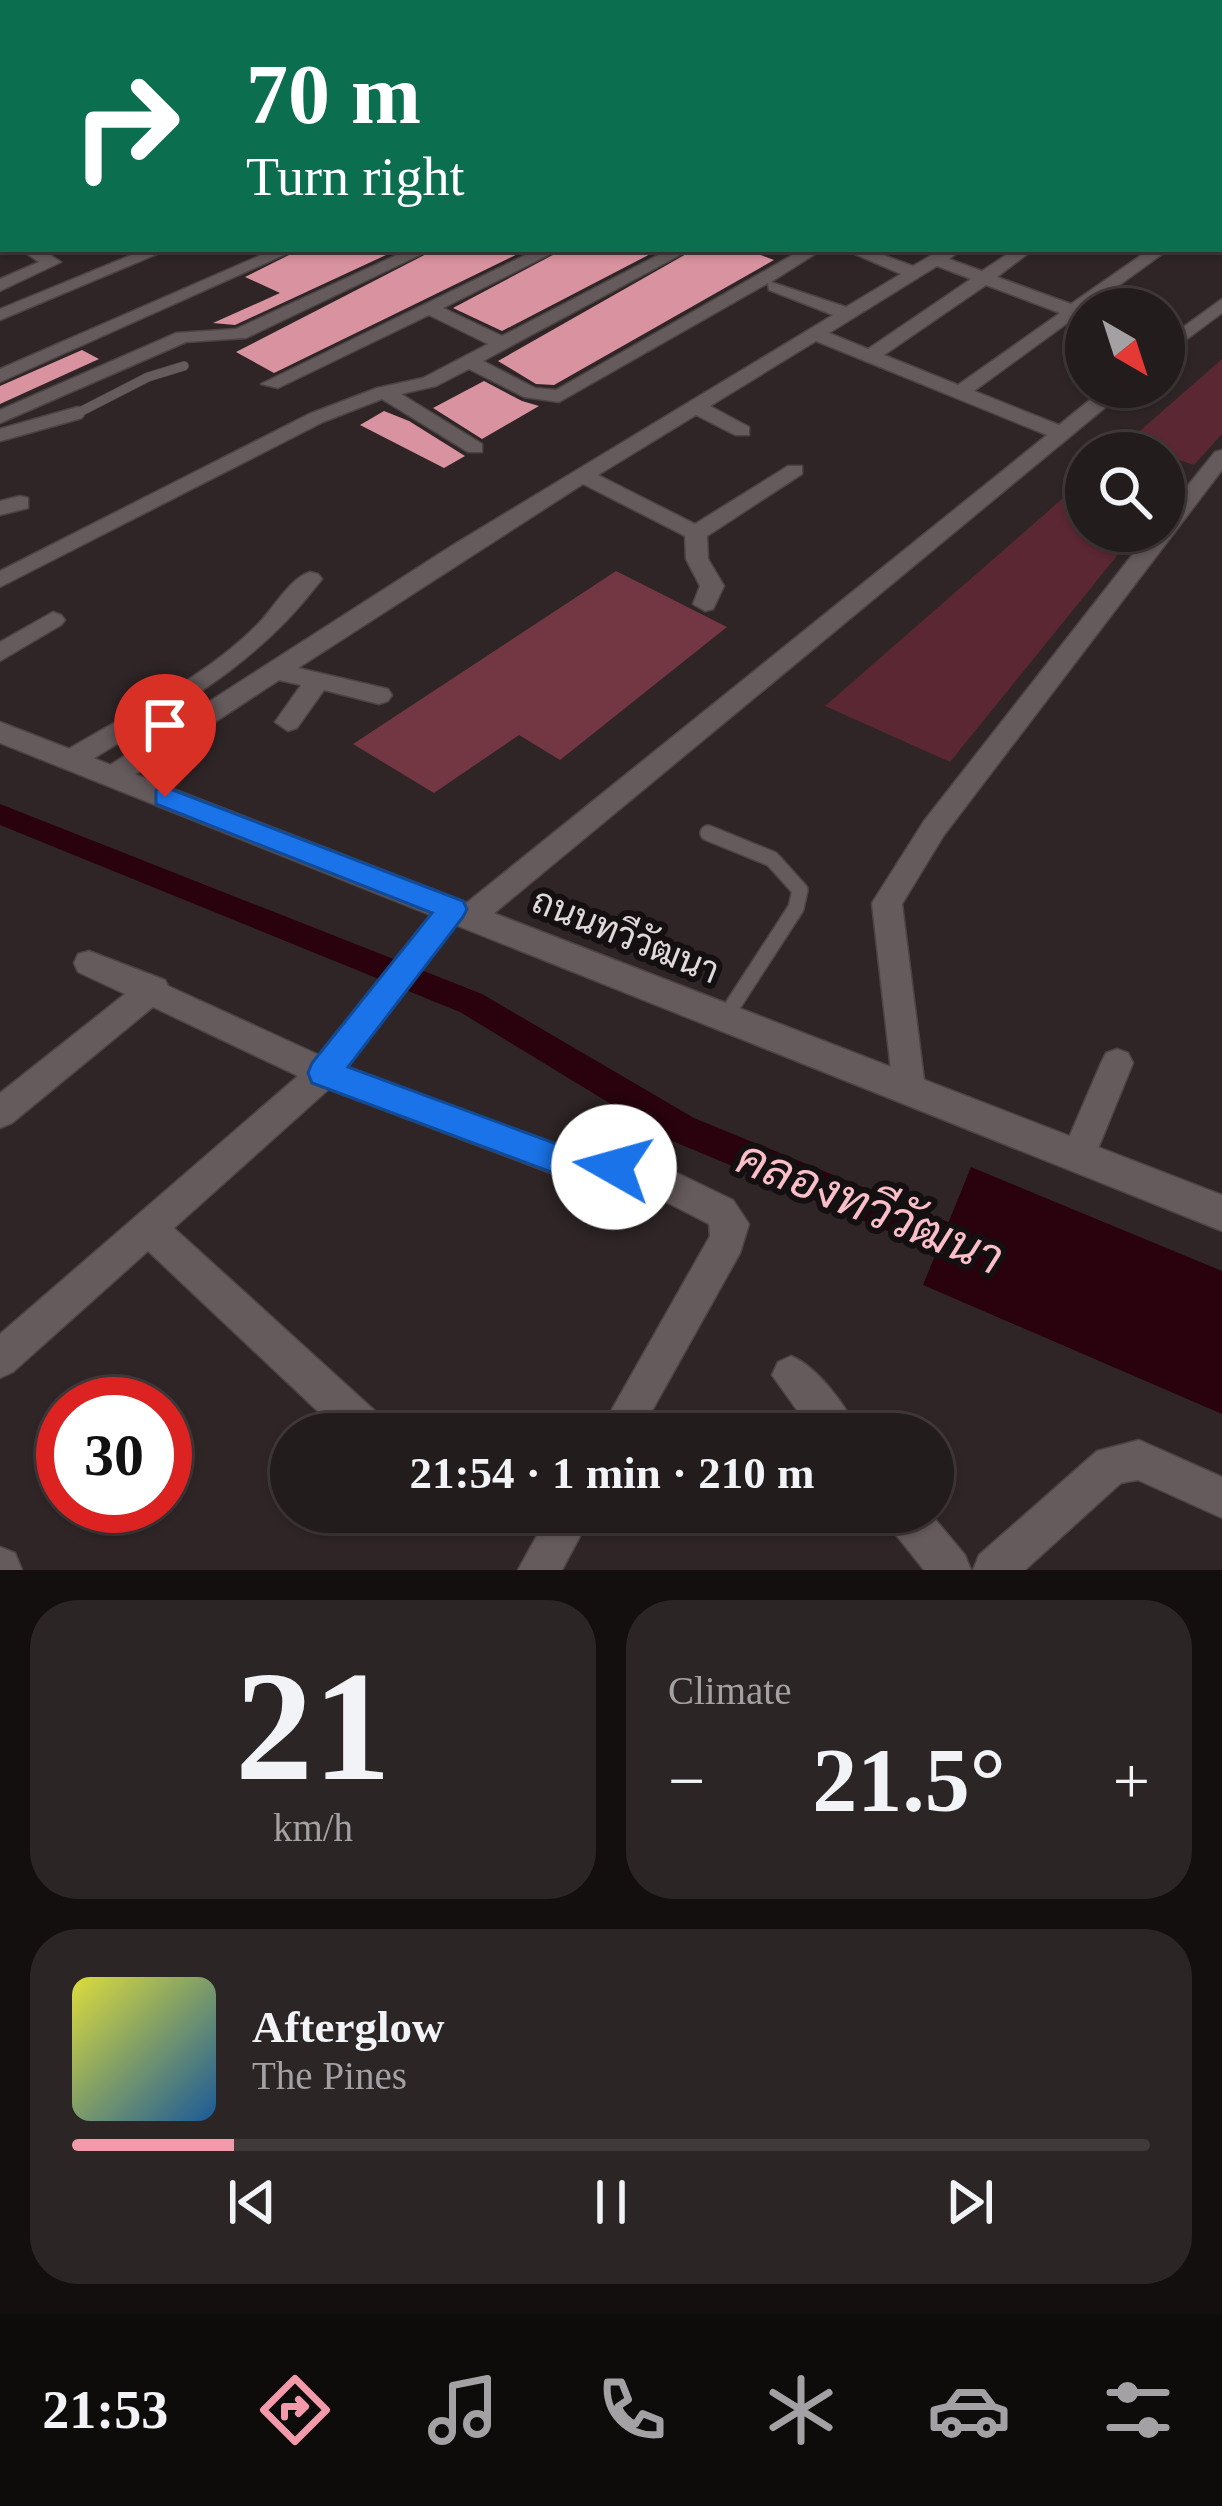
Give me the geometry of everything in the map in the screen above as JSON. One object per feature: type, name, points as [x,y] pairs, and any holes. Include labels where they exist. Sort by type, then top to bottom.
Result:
[{"type":"main road","name":"ถนนทวีวัฒนา","points":[[0,733],[1078,1156],[1220,1205]]},
{"type":"street","points":[[0,286],[52,262],[34,252]]},
{"type":"street","points":[[0,315],[152,252]]},
{"type":"street","points":[[0,376],[283,252]]},
{"type":"street","points":[[0,416],[168,342],[239,334],[417,252]]},
{"type":"street","points":[[271,385],[546,252]]},
{"type":"street","points":[[0,580],[316,418],[384,392],[407,389],[470,362],[677,252]]},
{"type":"street","points":[[470,362],[531,393],[559,396],[810,252]]},
{"type":"street","points":[[859,252],[915,273]]},
{"type":"street","points":[[870,356],[1022,252]]},
{"type":"street","points":[[1105,288],[1157,252]]},
{"type":"street","points":[[113,776],[581,475],[945,254],[983,278],[1065,308]]},
{"type":"street","points":[[775,286],[847,314]]},
{"type":"street","points":[[1185,333],[1222,304]]},
{"type":"street","points":[[430,309],[504,344]]},
{"type":"street","points":[[960,392],[1065,316]]},
{"type":"street","points":[[815,334],[1060,433]]},
{"type":"street","points":[[384,392],[475,448]]},
{"type":"street","points":[[696,407],[742,431]]},
{"type":"street","points":[[0,1358],[335,1058],[422,943],[1092,408]]},
{"type":"street","points":[[1185,504],[1222,456]]},
{"type":"street","points":[[696,532],[795,470]]},
{"type":"street","points":[[581,475],[696,532]]},
{"type":"street","points":[[696,532],[697,559],[712,586],[705,604]]},
{"type":"street","points":[[909,1088],[907,1031],[887,933],[887,903],[934,828],[1148,552]]},
{"type":"street","points":[[71,760],[238,662],[280,621],[310,579]]},
{"type":"street","points":[[0,653],[53,620]]},
{"type":"street","points":[[273,670],[379,695]]},
{"type":"street","points":[[288,722],[318,680]]},
{"type":"street","points":[[89,963],[335,1058],[554,1159],[644,1173],[721,1212],[730,1224],[727,1241],[630,1413]]},
{"type":"street","points":[[0,1114],[154,989]]},
{"type":"street","points":[[1078,1156],[1117,1063]]},
{"type":"street","points":[[149,1228],[348,1413]]},
{"type":"street","points":[[791,1375],[822,1413]]},
{"type":"street","points":[[994,1570],[1111,1465],[1138,1460],[1222,1498]]},
{"type":"street","points":[[538,1570],[560,1533]]},
{"type":"street","points":[[920,1533],[950,1570]]},
{"type":"lane","points":[[0,435],[68,418],[148,377],[184,366]]},
{"type":"lane","points":[[708,833],[767,855],[786,868],[800,890],[796,908],[726,1016]]},
{"type":"shaded area","points":[[1222,359],[1222,434],[1194,465],[1185,462],[1185,432],[1139,432],[1166,408],[1185,408],[1185,391]]},
{"type":"shaded area","points":[[1065,496],[1065,552],[1120,552],[950,762],[825,706]]},
{"type":"shaded area","points":[[616,571],[727,627],[560,760],[519,735],[434,793],[353,744]]},
{"type":"shaded area","points":[[971,1167],[1222,1271],[1222,1414],[923,1285]]},
{"type":"building","points":[[295,252],[393,252],[235,325],[213,323],[280,293],[245,277]]},
{"type":"building","points":[[430,252],[522,252],[274,373],[236,352]]},
{"type":"building","points":[[558,252],[654,252],[502,331],[453,308]]},
{"type":"building","points":[[690,252],[753,252],[774,260],[554,385],[536,384],[498,361]]},
{"type":"building","points":[[82,350],[99,359],[0,404],[0,386]]},
{"type":"building","points":[[484,381],[539,406],[482,439],[433,408]]},
{"type":"building","points":[[384,411],[465,456],[444,468],[360,425]]},
{"type":"waterway","name":"คลองทวีวัฒนา","points":[[0,814],[471,1003],[682,1129],[974,1250]]},
{"type":"route","points":[[165,797],[452,909],[324,1073],[554,1159],[578,1166],[614,1167]]}]
